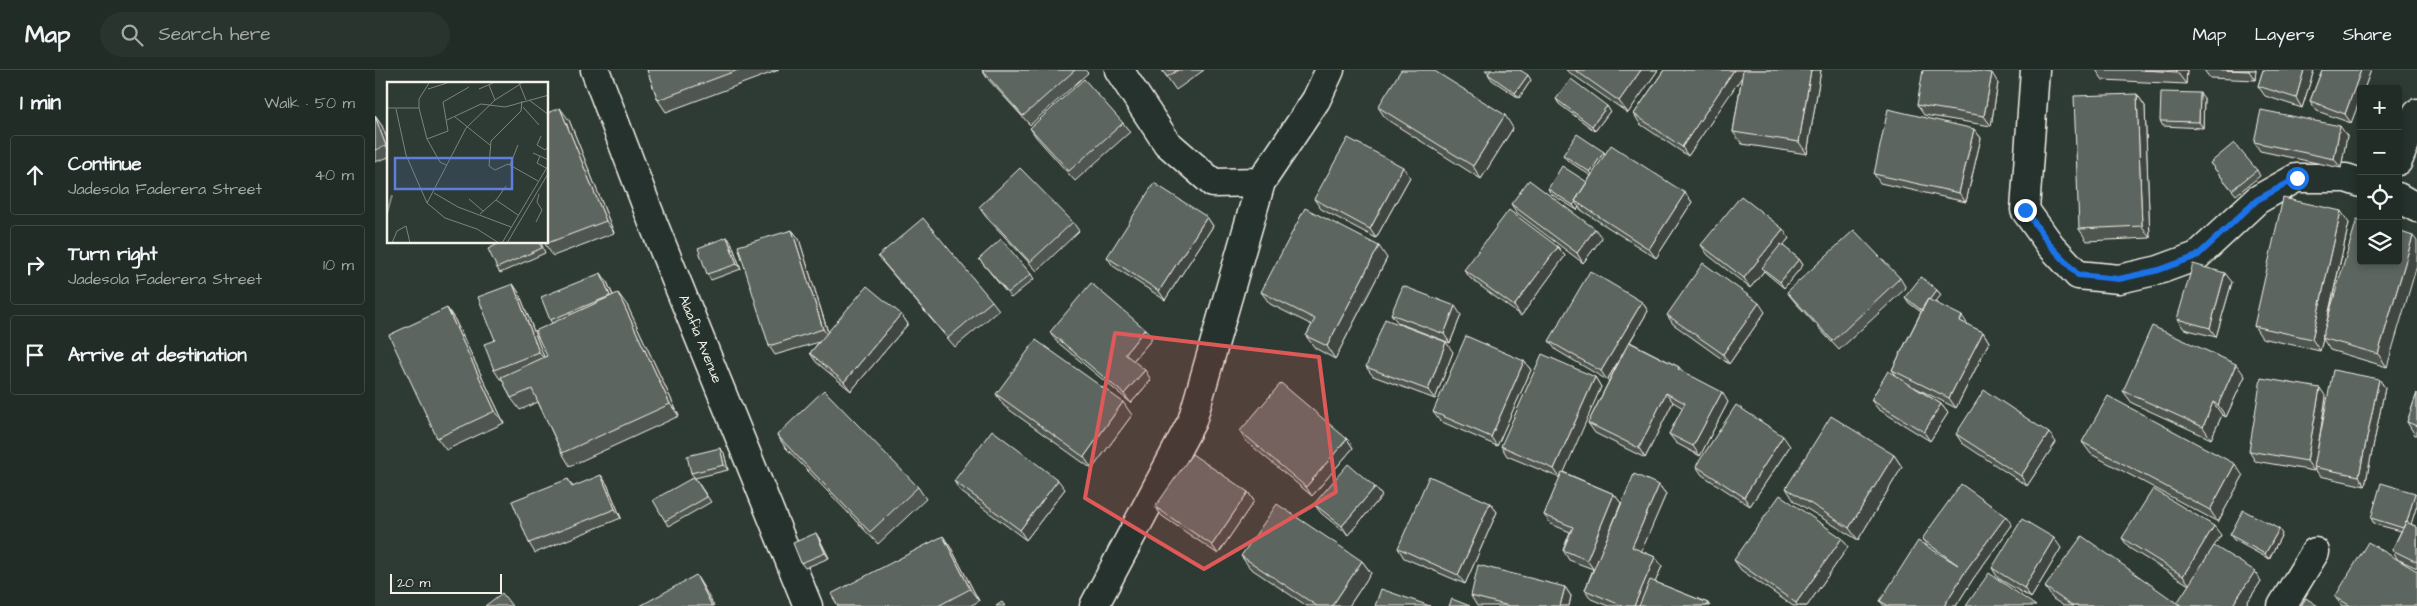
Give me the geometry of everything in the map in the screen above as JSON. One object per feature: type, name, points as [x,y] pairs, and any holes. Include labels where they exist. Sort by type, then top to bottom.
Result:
[{"type":"street","name":"Alaafia Avenue","points":[[595,70],[653,223],[808,606]]},
{"type":"street","points":[[1119,70],[1167,143],[1213,183],[1261,182]]},
{"type":"street","points":[[1094,606],[1191,422],[1261,182],[1317,100],[1330,70]]},
{"type":"street","points":[[2035,70],[2025,210],[2051,246],[2078,275],[2119,279],[2159,270],[2197,256],[2257,200],[2297,178],[2346,178],[2357,181]]},
{"type":"street","points":[[2402,151],[2417,113]]},
{"type":"street","points":[[2402,199],[2417,208]]},
{"type":"street","points":[[2282,606],[2315,552]]},
{"type":"highlighted area","points":[[1115,333],[1319,357],[1336,492],[1204,569],[1085,498]]},
{"type":"building","points":[[647,70],[738,70],[658,100]]},
{"type":"building","points":[[982,70],[1075,70],[1023,116]]},
{"type":"building","points":[[1162,70],[1178,70],[1167,77]]},
{"type":"building","points":[[1401,70],[1433,70],[1505,115],[1473,166],[1378,107]]},
{"type":"building","points":[[1491,70],[1520,70],[1528,75],[1515,93],[1488,74]]},
{"type":"building","points":[[1575,70],[1641,70],[1619,101]]},
{"type":"building","points":[[1664,70],[1734,70],[1682,147],[1634,114]]},
{"type":"building","points":[[1743,70],[1811,70],[1799,142],[1733,132]]},
{"type":"building","points":[[1923,70],[1970,70],[1992,73],[1984,116],[1917,105]]},
{"type":"building","points":[[2143,70],[2177,70],[2177,72]]},
{"type":"building","points":[[2263,70],[2304,70],[2296,98],[2258,86]]},
{"type":"building","points":[[2322,70],[2361,70],[2345,114],[2310,101]]},
{"type":"building","points":[[1084,79],[1123,123],[1069,171],[1030,128]]},
{"type":"building","points":[[1571,79],[1607,106],[1592,126],[1556,99]]},
{"type":"building","points":[[2161,92],[2200,93],[2199,122],[2160,121]]},
{"type":"building","points":[[2137,94],[2142,226],[2079,229],[2074,96]]},
{"type":"building","points":[[560,108],[606,221],[549,242],[549,112]]},
{"type":"building","points":[[1888,109],[1974,129],[1959,193],[1874,174]]},
{"type":"building","points":[[2261,110],[2340,126],[2334,159],[2254,142]]},
{"type":"building","points":[[375,116],[386,146],[375,150]]},
{"type":"building","points":[[1577,134],[1604,152],[1590,172],[1563,155]]},
{"type":"building","points":[[1348,138],[1403,167],[1370,229],[1314,199]]},
{"type":"building","points":[[2234,143],[2257,170],[2232,190],[2210,163]]},
{"type":"building","points":[[1611,145],[1685,193],[1649,249],[1575,201]]},
{"type":"building","points":[[1562,166],[1587,182],[1573,205],[1548,189]]},
{"type":"building","points":[[1020,168],[1073,222],[1030,262],[979,207]]},
{"type":"building","points":[[1529,180],[1595,229],[1577,253],[1511,204]]},
{"type":"building","points":[[1154,183],[1207,217],[1159,291],[1107,257]]},
{"type":"building","points":[[1741,196],[1783,229],[1744,278],[1701,245]]},
{"type":"building","points":[[2283,198],[2341,211],[2312,339],[2254,326]]},
{"type":"building","points":[[1305,208],[1379,246],[1327,346],[1306,336],[1315,319],[1261,292]]},
{"type":"building","points":[[1509,210],[1558,247],[1514,306],[1464,270]]},
{"type":"building","points":[[923,218],[992,301],[948,338],[878,256]]},
{"type":"building","points":[[2357,219],[2357,265],[2402,265],[2402,232],[2413,236],[2378,354],[2322,338]]},
{"type":"building","points":[[792,230],[823,329],[769,346],[738,246]]},
{"type":"building","points":[[1854,230],[1900,278],[1833,341],[1787,292]]},
{"type":"building","points":[[727,237],[737,264],[707,274],[698,248]]},
{"type":"building","points":[[1001,239],[1031,274],[1008,293],[979,259]]},
{"type":"building","points":[[498,244],[540,244],[542,248],[497,268],[488,249]]},
{"type":"building","points":[[1781,244],[1799,259],[1780,282],[1762,268]]},
{"type":"building","points":[[1703,263],[1759,303],[1723,354],[1667,315]]},
{"type":"building","points":[[2193,264],[2225,273],[2210,328],[2177,319]]},
{"type":"building","points":[[1590,271],[1642,302],[1601,371],[1549,341]]},
{"type":"building","points":[[601,273],[610,296],[550,320],[541,297]]},
{"type":"building","points":[[1921,277],[1937,290],[1921,310],[1905,297]]},
{"type":"building","points":[[1091,283],[1145,329],[1125,354],[1145,370],[1124,394],[1050,332]]},
{"type":"building","points":[[513,284],[539,352],[494,370],[484,344],[495,340],[478,297]]},
{"type":"building","points":[[867,286],[901,314],[844,382],[810,353]]},
{"type":"building","points":[[1403,286],[1455,306],[1444,334],[1391,314]]},
{"type":"building","points":[[618,293],[670,404],[562,453],[532,389],[511,398],[501,377],[547,356],[535,331]]},
{"type":"building","points":[[1928,299],[1962,316],[1960,321],[1983,332],[1949,398],[1892,370]]},
{"type":"building","points":[[447,308],[495,411],[437,438],[389,335]]},
{"type":"building","points":[[1385,319],[1446,342],[1428,390],[1366,367]]},
{"type":"building","points":[[2152,326],[2236,364],[2218,405],[2213,402],[2203,427],[2123,391]]},
{"type":"building","points":[[1466,336],[1524,361],[1491,437],[1433,412]]},
{"type":"building","points":[[1036,340],[1123,402],[1084,457],[996,394]]},
{"type":"building","points":[[1629,342],[1679,367],[1678,369],[1722,392],[1693,446],[1669,434],[1685,403],[1666,393],[1639,448],[1588,423]]},
{"type":"building","points":[[1542,354],[1595,377],[1554,469],[1501,446]]},
{"type":"building","points":[[2333,370],[2379,379],[2359,476],[2314,467]]},
{"type":"building","points":[[1888,371],[1941,404],[1924,432],[1871,400]]},
{"type":"building","points":[[2261,378],[2320,388],[2307,461],[2249,451]]},
{"type":"building","points":[[1281,383],[1347,439],[1306,487],[1240,431]]},
{"type":"building","points":[[824,390],[918,487],[870,532],[777,435]]},
{"type":"building","points":[[1984,390],[2049,433],[2021,476],[1956,434]]},
{"type":"building","points":[[2417,393],[2417,426],[2407,422]]},
{"type":"building","points":[[2108,396],[2235,464],[2210,510],[2082,442]]},
{"type":"building","points":[[1736,405],[1783,436],[1744,497],[1696,466]]},
{"type":"building","points":[[1831,416],[1894,455],[1849,528],[1786,488]]},
{"type":"building","points":[[992,430],[1058,480],[1020,530],[954,481]]},
{"type":"building","points":[[720,448],[724,465],[691,473],[687,456]]},
{"type":"building","points":[[1192,454],[1248,492],[1212,545],[1155,507]]},
{"type":"building","points":[[1348,464],[1375,487],[1342,526],[1314,504]]},
{"type":"building","points":[[1562,472],[1614,494],[1587,560],[1563,550],[1573,527],[1544,515]]},
{"type":"building","points":[[1634,474],[1659,485],[1632,547],[1655,557],[1634,606],[1623,606],[1585,590]]},
{"type":"building","points":[[601,475],[615,509],[529,543],[512,501],[568,479],[572,487]]},
{"type":"building","points":[[1429,476],[1490,503],[1458,575],[1398,548]]},
{"type":"building","points":[[694,477],[707,497],[665,521],[653,500]]},
{"type":"building","points":[[2381,483],[2415,493],[2407,522],[2403,528],[2371,518]]},
{"type":"building","points":[[1961,484],[2006,516],[1966,570],[1944,606],[1889,606],[1880,601],[1918,541],[1958,565],[1922,539]]},
{"type":"building","points":[[2153,489],[2214,526],[2183,576],[2122,538]]},
{"type":"building","points":[[1780,495],[1842,538],[1796,603],[1734,560]]},
{"type":"building","points":[[1277,504],[1362,561],[1332,606],[1317,606],[1241,556]]},
{"type":"building","points":[[2243,510],[2279,529],[2265,554],[2230,535]]},
{"type":"building","points":[[2022,519],[2054,538],[2024,588],[1992,568]]},
{"type":"building","points":[[2406,522],[2417,527],[2417,562],[2392,550]]},
{"type":"building","points":[[816,533],[825,553],[801,563],[793,543]]},
{"type":"building","points":[[943,536],[970,589],[938,606],[838,606],[831,594]]},
{"type":"building","points":[[2082,536],[2181,606],[2072,606],[2045,587]]},
{"type":"building","points":[[2368,542],[2417,571],[2417,606],[2351,606],[2335,597]]},
{"type":"building","points":[[2214,546],[2255,571],[2232,606],[2182,606],[2177,603]]},
{"type":"building","points":[[1478,565],[1565,587],[1560,606],[1509,606],[1471,596]]},
{"type":"building","points":[[1989,573],[2036,606],[1966,606]]},
{"type":"building","points":[[696,575],[712,606],[640,606]]},
{"type":"building","points":[[1650,580],[1708,603],[1707,606],[1639,606]]},
{"type":"building","points":[[1381,589],[1430,606],[1375,606]]},
{"type":"building","points":[[502,593],[512,606],[485,606]]},
{"type":"building","points":[[2306,598],[2318,606],[2301,606]]},
{"type":"building","points":[[1452,599],[1470,606],[1449,606]]},
{"type":"building","points":[[1002,602],[1005,606],[996,606]]},
{"type":"route","points":[[2025,210],[2051,246],[2078,275],[2119,279],[2159,270],[2197,256],[2257,200],[2297,178]]}]
